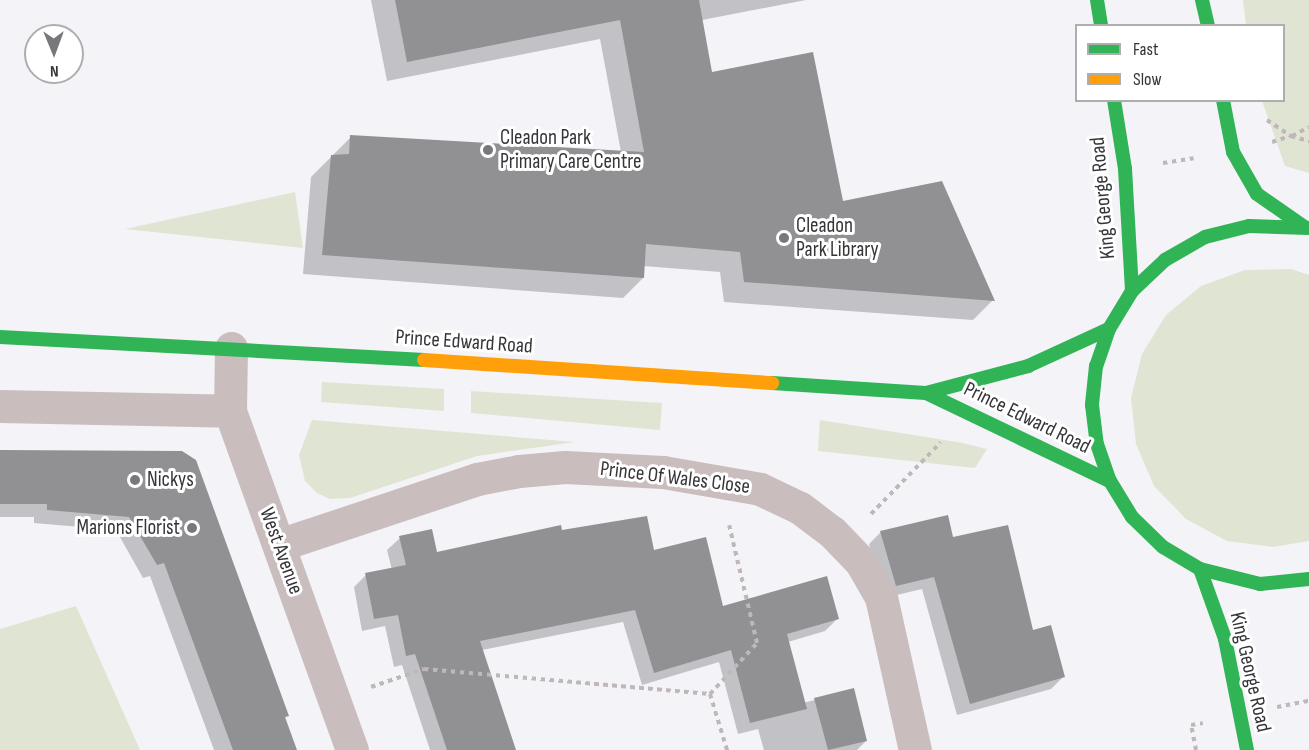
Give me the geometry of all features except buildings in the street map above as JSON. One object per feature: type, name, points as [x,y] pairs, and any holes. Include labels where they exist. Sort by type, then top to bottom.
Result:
[{"type":"main road","points":[[1097,0],[1101,24]]},
{"type":"main road","points":[[1202,0],[1208,24]]},
{"type":"main road","name":"King George Road","points":[[1114,102],[1125,169],[1132,291]]},
{"type":"main road","points":[[1223,102],[1233,152],[1257,194],[1306,227]]},
{"type":"main road","points":[[1306,227],[1249,226],[1205,237],[1165,260],[1132,291],[1109,329],[1096,366],[1092,405],[1097,444],[1110,481],[1132,518],[1163,547],[1200,569],[1260,584],[1309,579]]},
{"type":"main road","name":"Prince Edward Road","points":[[0,337],[231,348],[926,393],[1028,366],[1109,329]]},
{"type":"main road","name":"Prince Edward Road","points":[[926,393],[1110,481]]},
{"type":"main road","name":"King George Road","points":[[1200,569],[1225,639],[1247,750]]},
{"type":"street","name":"West Avenue","points":[[231,348],[230,411],[352,750]]},
{"type":"street","points":[[0,406],[230,411]]},
{"type":"street","name":"Prince Of Wales Close","points":[[279,545],[477,479],[519,471],[565,466],[613,469],[719,480],[760,489],[800,508],[843,543],[861,562],[881,597],[915,750]]},
{"type":"path","points":[[1263,118],[1291,136],[1309,141]]},
{"type":"path","points":[[1291,136],[1309,127]]},
{"type":"path","points":[[1125,169],[1233,152]]},
{"type":"path","points":[[843,543],[968,413]]},
{"type":"path","points":[[710,694],[757,643],[719,480]]},
{"type":"path","points":[[334,700],[424,669],[710,694]]},
{"type":"path","points":[[710,694],[727,750]]},
{"type":"green space","points":[[1243,0],[1309,0],[1309,173],[1285,166],[1262,102],[1285,102],[1285,24],[1246,24]]},
{"type":"green space","points":[[295,192],[303,248],[125,229]]},
{"type":"green space","points":[[1291,269],[1309,275],[1309,541],[1273,547],[1227,541],[1186,519],[1154,486],[1136,444],[1131,398],[1142,354],[1166,315],[1201,286],[1245,270]]},
{"type":"green space","points":[[322,382],[444,389],[444,411],[321,402]]},
{"type":"green space","points":[[471,391],[662,403],[660,430],[471,413]]},
{"type":"green space","points":[[312,420],[575,442],[477,456],[350,498],[330,499],[317,493],[305,481],[299,455]]},
{"type":"green space","points":[[820,420],[963,443],[987,449],[975,468],[818,451]]},
{"type":"green space","points":[[76,606],[140,750],[0,750],[0,629]]},
{"type":"traffic: fast","points":[[1097,0],[1101,24]]},
{"type":"traffic: fast","points":[[1202,0],[1208,24]]},
{"type":"traffic: fast","points":[[1114,102],[1125,169],[1132,291]]},
{"type":"traffic: fast","points":[[1223,102],[1233,152],[1257,194],[1303,226]]},
{"type":"traffic: fast","points":[[1309,228],[1249,226],[1205,237],[1165,260],[1132,291],[1109,329],[1096,366],[1092,405],[1097,444],[1110,481],[1132,517],[1163,547],[1200,569],[1260,584],[1309,579]]},
{"type":"traffic: fast","points":[[772,383],[926,393],[1028,366],[1109,329]]},
{"type":"traffic: fast","points":[[0,337],[424,360]]},
{"type":"traffic: fast","points":[[926,393],[1110,481]]},
{"type":"traffic: fast","points":[[1200,569],[1225,639],[1247,750]]},
{"type":"traffic: slow","points":[[424,360],[772,383]]},
{"type":"place","name":"Cleadon Park Primary Care Centre","points":[[488,150]]},
{"type":"place","name":"Cleadon Park Library","points":[[784,238]]},
{"type":"place","name":"Nickys","points":[[135,480]]},
{"type":"place","name":"Marions Florist","points":[[192,528]]}]
